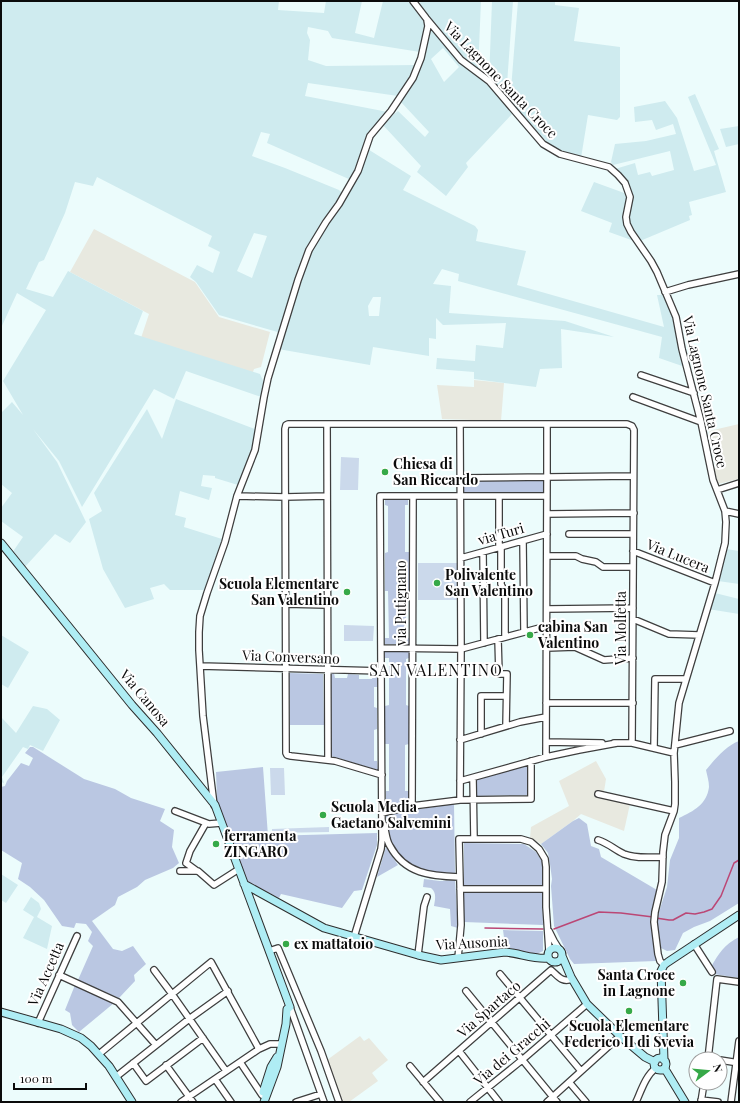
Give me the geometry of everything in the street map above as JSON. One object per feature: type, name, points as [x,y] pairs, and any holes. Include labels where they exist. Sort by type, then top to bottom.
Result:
[{"type":"main road","name":"Via Canosa","points":[[1,543],[214,805],[290,1007]]},
{"type":"main road","name":"Via Ausonia","points":[[244,884],[324,928],[354,938],[418,955],[441,960],[505,952],[543,959],[548,955]]},
{"type":"main road","points":[[659,1062],[664,1046],[661,971],[664,965],[739,916]]},
{"type":"main road","points":[[554,947],[562,952],[559,959],[552,961],[548,955],[554,947]]},
{"type":"main road","points":[[559,959],[587,1004],[620,1036],[645,1057],[666,1063],[665,1068],[681,1100]]},
{"type":"main road","points":[[262,1100],[271,1067],[282,1047],[287,1009],[290,1007]]},
{"type":"main road","points":[[1,1012],[61,1029],[81,1038],[99,1054],[117,1076],[132,1102]]},
{"type":"street","name":"Via Lagnone Santa Croce","points":[[413,1],[461,60],[489,81],[543,144],[560,154],[609,167],[625,183],[630,197],[626,217],[627,224],[657,272],[676,317],[682,349],[701,422],[713,480],[725,511],[726,522],[725,543],[715,583],[679,703],[674,753],[674,811],[665,835],[662,882],[654,922],[658,954],[664,965]]},
{"type":"street","points":[[214,805],[203,716],[200,666],[200,616],[225,542],[237,496],[255,450],[268,378],[298,280],[309,250],[339,204],[358,171],[370,136],[391,111],[413,78],[421,58],[428,26],[426,18]]},
{"type":"street","points":[[665,292],[688,285],[739,274]]},
{"type":"street","points":[[641,375],[694,393]]},
{"type":"street","points":[[633,397],[701,422]]},
{"type":"street","points":[[382,775],[328,760],[290,756],[286,753],[285,429],[286,425],[288,424],[547,424],[546,757]]},
{"type":"street","points":[[327,424],[328,760]]},
{"type":"street","points":[[460,424],[460,800]]},
{"type":"street","name":"Via Molfetta","points":[[547,424],[627,424],[632,426],[634,430],[632,744]]},
{"type":"street","points":[[460,478],[633,476]]},
{"type":"street","points":[[717,490],[739,483]]},
{"type":"street","points":[[237,496],[327,496]]},
{"type":"street","points":[[354,938],[381,849],[382,775],[380,496],[547,496]]},
{"type":"street","name":"via Putignano","points":[[412,806],[413,496]]},
{"type":"street","points":[[499,496],[501,584],[505,593],[506,637]]},
{"type":"street","points":[[725,511],[739,514]]},
{"type":"street","points":[[547,514],[634,513]]},
{"type":"street","name":"via Turi","points":[[461,558],[547,534]]},
{"type":"street","points":[[569,534],[633,534]]},
{"type":"street","points":[[523,540],[524,632]]},
{"type":"street","name":"Via Lucera","points":[[633,551],[715,583]]},
{"type":"street","points":[[483,552],[484,643]]},
{"type":"street","points":[[547,556],[576,556],[596,562],[604,567],[633,567]]},
{"type":"street","points":[[286,604],[327,605]]},
{"type":"street","points":[[547,609],[633,608]]},
{"type":"street","points":[[633,619],[669,634],[699,635]]},
{"type":"street","points":[[381,648],[461,649],[547,626]]},
{"type":"street","points":[[498,639],[498,674],[507,674],[506,726]]},
{"type":"street","points":[[546,648],[575,647],[604,660],[633,658]]},
{"type":"street","name":"Via Conversano","points":[[200,666],[381,671]]},
{"type":"street","points":[[654,748],[655,679],[686,679]]},
{"type":"street","points":[[481,734],[481,696],[506,696]]},
{"type":"street","points":[[546,704],[633,703]]},
{"type":"street","points":[[460,740],[506,726],[546,717]]},
{"type":"street","points":[[675,745],[730,731]]},
{"type":"street","points":[[546,742],[632,744],[674,753]]},
{"type":"street","points":[[460,781],[546,757],[617,743]]},
{"type":"street","points":[[382,813],[412,806],[460,800],[531,799],[531,761]]},
{"type":"street","points":[[473,778],[474,839]]},
{"type":"street","points":[[598,794],[674,811]]},
{"type":"street","points":[[175,811],[209,824],[221,823]]},
{"type":"street","points":[[382,813],[389,846],[402,861],[417,871],[426,874],[459,877]]},
{"type":"street","points":[[206,823],[190,851],[186,862],[214,885],[238,869]]},
{"type":"street","points":[[458,958],[461,924],[459,839],[520,839],[534,844],[542,852],[546,867],[548,955]]},
{"type":"street","points":[[598,840],[624,854],[635,857],[663,857]]},
{"type":"street","points":[[180,871],[198,871]]},
{"type":"street","points":[[460,889],[546,889]]},
{"type":"street","points":[[418,955],[424,906],[427,897]]},
{"type":"street","points":[[548,927],[559,949]]},
{"type":"street","name":"Via Accetta","points":[[38,1023],[77,936]]},
{"type":"street","points":[[694,944],[712,972]]},
{"type":"street","points":[[269,951],[278,948],[321,1051],[339,1102]]},
{"type":"street","points":[[99,1054],[211,962],[259,1049]]},
{"type":"street","points":[[154,970],[226,1072]]},
{"type":"street","name":"Via Spartaco","points":[[423,1082],[551,970],[561,979],[567,981],[571,978]]},
{"type":"street","points":[[500,974],[581,1071]]},
{"type":"street","points":[[59,975],[118,1002],[156,1045]]},
{"type":"street","points":[[709,1051],[717,979],[739,982]]},
{"type":"street","points":[[117,1076],[228,991]]},
{"type":"street","points":[[466,991],[557,1102]]},
{"type":"street","name":"Via dei Gracchi","points":[[470,1102],[587,1004]]},
{"type":"street","points":[[290,1007],[324,1102]]},
{"type":"street","points":[[546,1102],[620,1036]]},
{"type":"street","points":[[133,1063],[146,1081],[203,1038]]},
{"type":"street","points":[[731,1102],[738,1062],[739,1041]]},
{"type":"street","points":[[181,1102],[259,1049],[270,1044],[282,1047]]},
{"type":"street","points":[[459,1051],[499,1102]]},
{"type":"street","points":[[728,1061],[738,1062]]},
{"type":"street","points":[[240,1062],[262,1100]]},
{"type":"street","points":[[636,1102],[646,1079],[659,1062]]},
{"type":"street","points":[[166,1066],[193,1102]]},
{"type":"street","points":[[410,1066],[440,1102]]},
{"type":"street","points":[[215,1079],[231,1102]]},
{"type":"street","points":[[569,1082],[586,1102]]},
{"type":"street","points":[[703,1091],[701,1101],[718,1102]]},
{"type":"street","points":[[296,1102],[320,1094]]},
{"type":"shaded area","points":[[1,1],[279,1],[278,10],[324,13],[326,1],[362,1],[355,33],[374,38],[383,1],[407,1],[410,3],[425,23],[420,52],[332,38],[328,31],[308,27],[307,33],[310,40],[308,60],[326,66],[416,65],[398,96],[308,83],[305,96],[388,112],[367,138],[351,180],[267,143],[270,134],[261,132],[252,156],[339,190],[343,194],[308,250],[281,333],[219,315],[196,282],[190,277],[197,265],[213,273],[220,252],[208,246],[212,236],[97,177],[93,186],[75,182],[65,213],[44,260],[39,262],[26,289],[53,297],[68,271],[143,311],[134,334],[260,374],[265,385],[261,397],[186,371],[174,399],[154,389],[82,507],[59,461],[33,429],[57,462],[86,522],[70,543],[55,534],[24,568],[12,553],[23,537],[1,521],[1,508],[12,493],[1,484],[1,413],[12,402],[23,415],[3,381],[46,310],[17,293],[1,328]],"holes":[[[254,233],[267,236],[252,278],[237,271]]]},
{"type":"shaded area","points":[[424,1],[481,1],[478,71],[455,51],[419,3]]},
{"type":"shaded area","points":[[492,1],[513,1],[506,98],[489,80]]},
{"type":"shaded area","points":[[518,1],[555,1],[555,5],[579,8],[574,41],[620,47],[620,117],[617,120],[588,115],[581,158],[551,146],[510,102]]},
{"type":"shaded area","points":[[430,27],[452,54],[486,82],[513,113],[466,163],[468,167],[446,196],[417,172],[421,166],[382,124],[398,111],[425,137],[429,132],[400,101],[417,74]],"holes":[[[443,48],[459,67],[444,82],[431,59]]]},
{"type":"shaded area","points":[[695,94],[719,149],[714,151],[726,192],[689,202],[692,215],[689,216],[690,220],[640,241],[629,222],[631,195],[615,169],[635,163],[638,175],[650,172],[652,176],[674,170],[670,151],[613,165],[611,162],[615,144],[646,141],[676,134],[673,124],[656,130],[652,120],[635,122],[634,107],[665,101],[677,118],[694,171],[716,165],[688,97]]},
{"type":"shaded area","points":[[739,126],[739,144],[726,147],[720,129]]},
{"type":"shaded area","points":[[366,148],[411,176],[403,190],[475,226],[478,230],[476,241],[526,251],[517,285],[664,327],[657,295],[664,295],[674,321],[685,367],[659,358],[662,337],[458,281],[459,274],[442,269],[433,284],[451,286],[449,313],[565,321],[614,337],[561,329],[562,368],[540,369],[536,387],[474,379],[474,372],[436,369],[437,358],[475,361],[476,345],[503,348],[506,323],[443,325],[436,318],[436,339],[429,338],[429,356],[373,347],[370,365],[278,349],[309,254],[355,180]],"holes":[[[373,297],[381,297],[379,316],[369,316],[368,306]]]},
{"type":"shaded area","points":[[594,182],[627,194],[624,221],[634,241],[609,232],[612,223],[581,211]]},
{"type":"shaded area","points":[[94,229],[195,282],[219,317],[270,332],[261,367],[254,369],[252,375],[141,338],[149,314],[70,272]]},
{"type":"shaded area","points":[[474,380],[504,383],[501,421],[442,419],[437,385],[474,387]]},
{"type":"shaded area","points":[[176,399],[257,430],[250,460],[238,485],[215,478],[215,476],[203,475],[201,486],[212,488],[209,500],[180,491],[175,515],[186,518],[184,527],[222,539],[205,590],[170,590],[164,584],[150,588],[154,599],[125,608],[103,569],[89,519],[102,511],[94,493],[147,409],[162,439]]},
{"type":"shaded area","points":[[739,424],[739,479],[718,484],[714,468],[718,467],[709,431]]},
{"type":"shaded area","points":[[341,457],[359,458],[358,490],[340,490]]},
{"type":"shaded area","points":[[464,481],[544,481],[544,494],[464,493]]},
{"type":"shaded area","points":[[385,499],[408,499],[408,505],[405,505],[405,552],[409,552],[409,590],[406,591],[406,637],[409,638],[409,644],[385,644],[385,638],[389,638],[388,591],[385,591],[385,553],[388,552],[388,506],[385,505]]},
{"type":"shaded area","points":[[726,549],[739,551],[739,584],[718,581],[718,574]]},
{"type":"shaded area","name":"Polivalente San Valentino","points":[[418,563],[457,563],[457,600],[418,600]]},
{"type":"shaded area","points":[[715,593],[739,599],[739,614],[708,609],[711,596]]},
{"type":"shaded area","points":[[344,625],[374,626],[373,641],[344,641]]},
{"type":"shaded area","points":[[1,635],[29,652],[8,688],[1,684]]},
{"type":"shaded area","points":[[385,652],[409,652],[409,658],[406,659],[406,705],[409,706],[409,744],[405,745],[405,791],[409,791],[408,803],[386,808],[386,791],[389,791],[389,744],[385,744],[385,706],[389,705],[389,658],[385,658]]},
{"type":"shaded area","points":[[289,673],[323,674],[324,725],[290,725]]},
{"type":"shaded area","points":[[334,673],[335,678],[347,678],[348,674],[359,675],[359,679],[372,679],[373,675],[377,675],[377,687],[374,687],[374,707],[377,708],[377,729],[374,730],[374,761],[377,761],[378,770],[331,756],[331,674]]},
{"type":"shaded area","points":[[33,706],[47,709],[60,720],[43,751],[30,745],[28,749],[23,747],[2,777],[4,783],[1,782],[1,717],[16,733]]},
{"type":"shaded area","points":[[739,741],[739,903],[710,921],[683,933],[675,950],[667,951],[661,948],[657,921],[667,887],[670,860],[679,838],[679,818],[695,810],[703,802],[708,793],[709,787],[706,770],[725,749]]},
{"type":"shaded area","points":[[30,747],[33,747],[84,779],[115,789],[131,798],[165,809],[160,821],[174,830],[172,847],[179,863],[173,868],[145,880],[137,887],[118,897],[115,905],[92,921],[113,949],[122,951],[133,946],[146,964],[134,975],[135,981],[119,998],[78,980],[93,946],[88,941],[92,932],[86,924],[76,923],[74,928],[62,926],[44,900],[30,887],[18,879],[22,863],[1,850],[1,787],[5,786],[7,781],[21,763],[29,766],[33,758],[25,753]]},
{"type":"shaded area","points":[[596,761],[606,779],[603,798],[630,804],[624,831],[581,814],[541,844],[530,838],[531,827],[569,806],[559,781]]},
{"type":"shaded area","points":[[527,766],[527,795],[477,796],[477,779]]},
{"type":"shaded area","points":[[263,767],[268,836],[377,833],[377,845],[362,890],[354,891],[342,908],[281,894],[279,898],[247,881],[217,800],[216,772]]},
{"type":"shaded area","points":[[270,768],[284,768],[285,795],[271,795]]},
{"type":"shaded area","points":[[454,804],[455,873],[431,871],[417,867],[410,863],[397,851],[391,841],[386,816],[413,810]]},
{"type":"shaded area","points":[[579,818],[587,824],[591,846],[599,849],[601,857],[657,890],[652,911],[652,932],[656,961],[574,964],[570,959],[554,926],[550,864],[548,853],[541,844]]},
{"type":"shaded area","points":[[329,827],[329,832],[272,833],[272,829]]},
{"type":"shaded area","points":[[464,843],[524,844],[536,852],[542,861],[542,885],[464,885]]},
{"type":"shaded area","points":[[386,847],[398,865],[377,877]]},
{"type":"shaded area","points":[[1,874],[18,885],[6,903],[1,900]]},
{"type":"shaded area","points":[[424,879],[440,881],[455,880],[458,928],[451,926],[450,909],[434,906],[434,892],[431,888],[423,887]]},
{"type":"shaded area","points":[[542,892],[543,925],[464,922],[464,893]]},
{"type":"shaded area","points":[[31,897],[39,903],[41,909],[37,917],[52,926],[47,949],[23,938],[34,917],[23,910]]},
{"type":"shaded area","points":[[503,930],[543,931],[543,951],[537,954],[509,948],[498,948],[505,945]]},
{"type":"shaded area","points":[[739,937],[739,978],[714,974],[711,967],[722,950]]},
{"type":"shaded area","points":[[75,985],[114,1002],[79,1032],[72,1025],[70,1013],[65,1010]]},
{"type":"shaded area","points":[[360,1036],[364,1041],[369,1038],[388,1060],[372,1073],[378,1081],[349,1102],[342,1102],[327,1060]]},
{"type":"waterway","points":[[656,918],[673,920],[686,913],[695,914],[712,909],[721,896],[734,863],[739,860]]},
{"type":"waterway","points":[[554,929],[599,912],[653,917]]},
{"type":"waterway","points":[[485,928],[543,929]]},
{"type":"place","name":"Chiesa di San Riccardo","points":[[385,472]]},
{"type":"place","name":"Polivalente San Valentino","points":[[437,583]]},
{"type":"place","name":"Scuola Elementare San Valentino","points":[[347,592]]},
{"type":"place","name":"cabina San Valentino","points":[[530,635]]},
{"type":"place","name":"Scuola Media Gaetano Salvemini","points":[[323,815]]},
{"type":"place","name":"ferramenta ZINGARO","points":[[216,844]]},
{"type":"place","name":"ex mattatoio","points":[[286,944]]},
{"type":"place","name":"Santa Croce in Lagnone","points":[[683,983]]},
{"type":"place","name":"Scuola Elementare Federico II di Svevia","points":[[629,1011]]},
{"type":"district","name":"SAN VALENTINO","points":[[436,670]]}]
